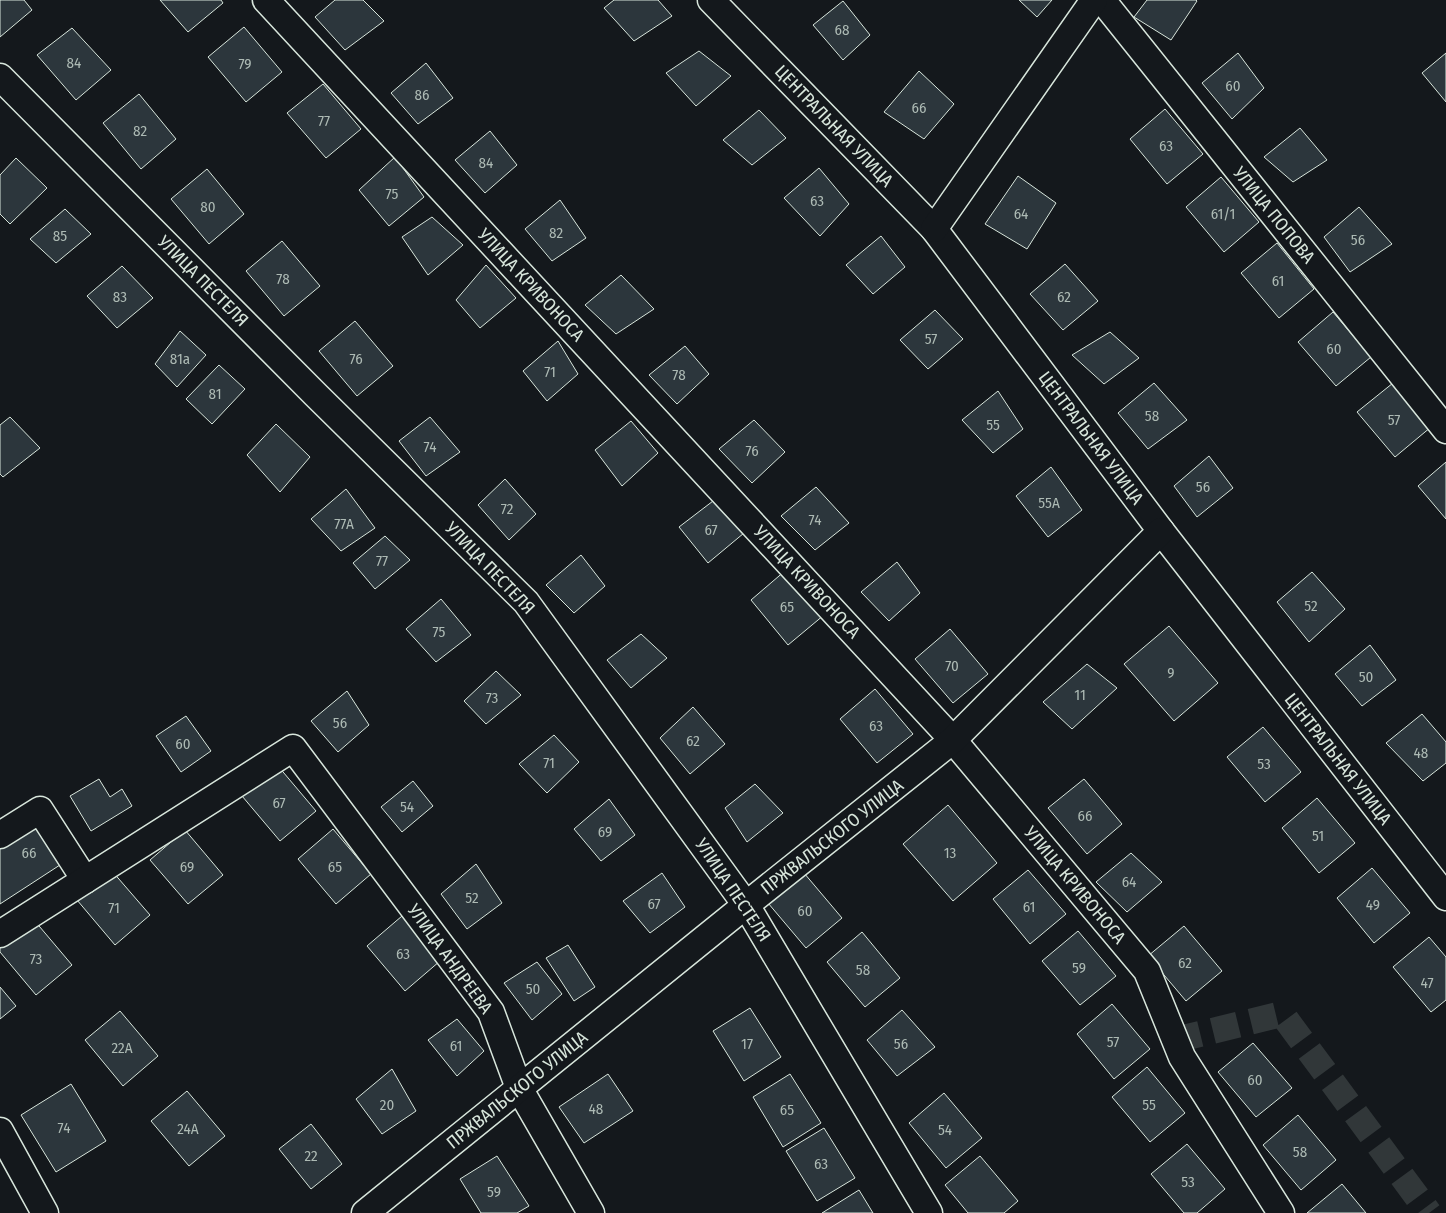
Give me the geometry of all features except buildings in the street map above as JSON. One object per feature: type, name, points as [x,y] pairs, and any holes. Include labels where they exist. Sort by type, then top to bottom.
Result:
[{"type":"street","name":"УЛИЦА КРИВОНОСА","points":[[266,0],[953,740],[1147,971],[1182,1057],[1281,1213]]},
{"type":"street","name":"ЦЕНТРАЛЬНАЯ УЛИЦА","points":[[711,0],[934,230],[1161,531],[1446,897]]},
{"type":"street","points":[[934,230],[1094,0]]},
{"type":"street","name":"УЛИЦА ПОПОВА","points":[[1102,0],[1446,430]]},
{"type":"street","name":"УЛИЦА ПЕСТЕЛЯ","points":[[0,78],[526,602],[746,905],[929,1213]]},
{"type":"street","name":"ПРЖВАЛЬСКОГО УЛИЦА","points":[[365,1213],[953,740],[1161,531]]},
{"type":"street","name":"УЛИЦА АНДРЕЕВА","points":[[85,880],[293,748],[491,1012],[519,1088],[591,1213]]},
{"type":"street","points":[[0,835],[40,810],[85,880],[0,934]]},
{"type":"street","points":[[0,1131],[45,1213]]},
{"type":"tunnel","points":[[1175,1040],[1282,1014],[1429,1213]]}]
